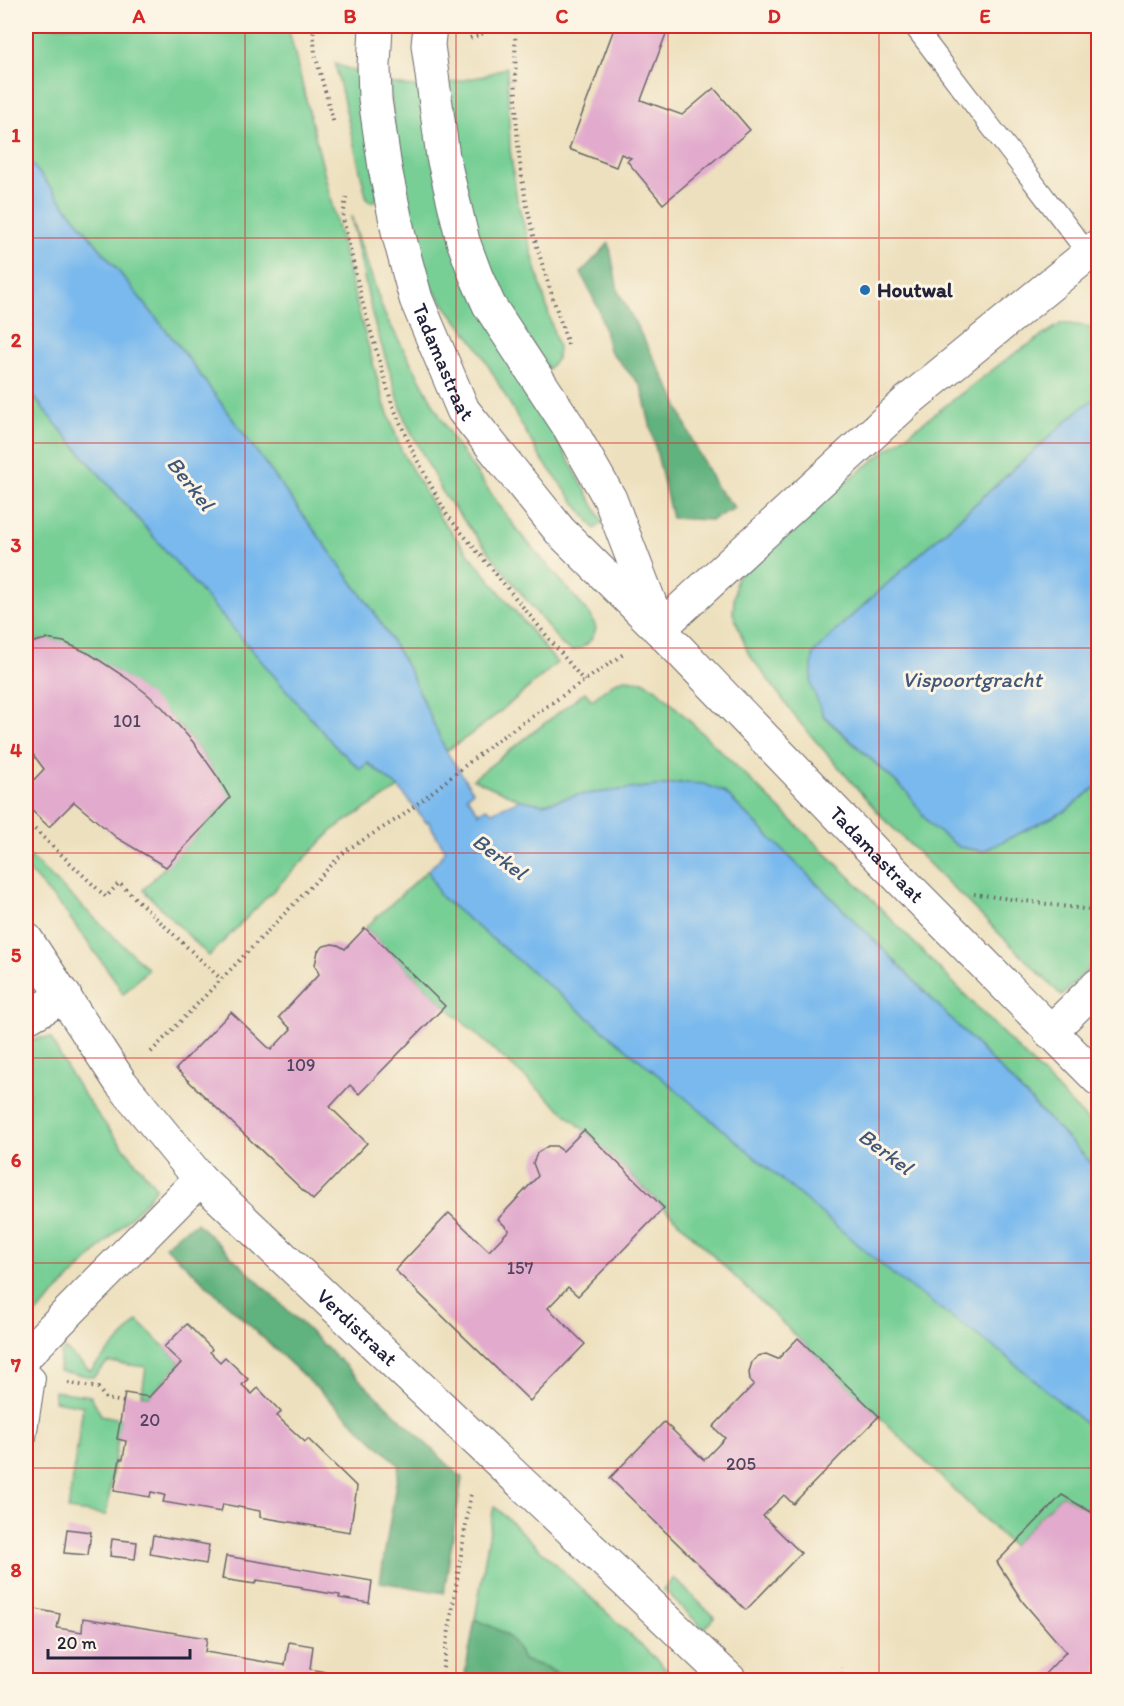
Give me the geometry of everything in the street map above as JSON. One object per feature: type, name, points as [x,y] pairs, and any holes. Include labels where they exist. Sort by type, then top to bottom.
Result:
[{"type":"street","name":"Tadamastraat","points":[[376,26],[375,99],[385,168],[399,236],[416,299],[463,410],[560,531],[659,629],[904,884],[1098,1079]]},
{"type":"street","name":"Tadamastraat","points":[[430,26],[428,45],[443,156],[463,241],[476,276],[489,305],[569,427],[610,499],[659,629]]},
{"type":"street","points":[[659,629],[909,400],[1094,250]]},
{"type":"street","name":"Verdistraat","points":[[26,939],[121,1083],[200,1179],[730,1680]]},
{"type":"street","points":[[1050,1032],[1098,985]]},
{"type":"street","points":[[26,1018],[65,996]]},
{"type":"street","points":[[28,1367],[200,1179]]},
{"type":"lane","points":[[914,26],[1094,250]]},
{"type":"lane","points":[[26,1437],[28,1367]]},
{"type":"path","points":[[313,26],[315,54],[336,134]]},
{"type":"path","points":[[515,26],[519,150],[523,189],[531,227],[572,357]]},
{"type":"path","points":[[121,1083],[345,850],[402,816],[496,741],[659,629]]},
{"type":"path","points":[[32,811],[26,820],[106,897],[119,883],[221,979]]},
{"type":"path","points":[[973,894],[1098,911]]},
{"type":"path","points":[[28,1367],[98,1388],[106,1399],[124,1402]]},
{"type":"path","points":[[441,1680],[479,1443]]},
{"type":"path","points":[[841,1680],[842,1668]]},
{"type":"green space","points":[[26,26],[288,26],[356,302],[384,403],[402,452],[440,518],[557,663],[517,698],[446,751],[409,670],[374,612],[182,350],[26,157]]},
{"type":"green space","points":[[335,64],[363,74],[378,195],[375,201],[367,200]]},
{"type":"green space","points":[[507,67],[510,149],[517,200],[558,347],[557,359],[548,369],[508,306],[488,266],[467,200],[454,129],[448,83],[484,76]]},
{"type":"green space","points":[[389,83],[418,88],[537,403],[603,522],[595,529],[540,457],[477,346],[431,287],[415,241],[402,185]]},
{"type":"green space","points":[[351,216],[384,313],[453,440],[517,530],[591,616],[596,628],[593,637],[581,648],[572,651],[562,645],[444,495],[405,420],[373,318]]},
{"type":"green space","points":[[609,243],[618,291],[672,392],[693,442],[717,488],[735,508],[711,520],[672,518],[641,386],[609,350],[599,310],[581,273]]},
{"type":"green space","points":[[1062,323],[1098,328],[1098,396],[1079,410],[844,623],[813,654],[823,716],[907,792],[930,825],[959,847],[983,851],[1065,811],[1098,786],[1098,958],[1062,996],[883,818],[801,724],[748,653],[733,613],[736,578],[765,543],[1008,358]]},
{"type":"green space","points":[[26,386],[49,416],[334,745],[360,769],[367,763],[399,788],[335,828],[209,956],[143,890],[229,799],[217,777],[174,720],[157,703],[119,673],[81,650],[63,643],[45,640],[26,644]]},
{"type":"green space","points":[[625,679],[643,681],[658,690],[849,876],[1098,1131],[1098,1170],[889,955],[724,792],[682,783],[578,795],[543,804],[520,800],[473,779],[585,692],[592,700],[615,682]]},
{"type":"green space","points":[[26,853],[148,969],[123,994],[65,911],[26,868]]},
{"type":"green space","points":[[428,870],[440,896],[1006,1356],[1098,1434],[1098,1516],[1062,1495],[1012,1546],[584,1130],[445,1006],[365,928]]},
{"type":"green space","points":[[51,1038],[61,1059],[85,1097],[156,1187],[147,1200],[26,1324],[26,1102],[29,1093],[26,1091],[26,1042]]},
{"type":"green space","points":[[197,1223],[462,1478],[444,1593],[380,1582],[399,1465],[165,1246],[181,1232]]},
{"type":"green space","points":[[138,1321],[181,1363],[149,1397],[142,1395],[146,1367],[108,1362],[93,1377],[59,1371],[61,1353],[65,1349],[90,1371]]},
{"type":"green space","points":[[55,1391],[91,1396],[101,1415],[121,1419],[106,1515],[68,1510],[83,1406],[54,1401]]},
{"type":"green space","points":[[494,1506],[678,1680],[565,1680],[548,1668],[523,1660],[475,1619]]},
{"type":"green space","points":[[674,1578],[715,1618],[704,1629],[663,1589]]},
{"type":"green space","points":[[475,1619],[510,1638],[523,1660],[548,1668],[565,1680],[464,1680]]},
{"type":"water","name":"Berkel","points":[[26,157],[182,350],[374,612],[409,670],[446,751],[473,791],[467,796],[479,813],[486,808],[492,812],[520,800],[543,804],[578,795],[682,783],[704,784],[724,792],[889,955],[1098,1170],[1098,1434],[1006,1356],[896,1277],[663,1079],[440,896],[428,870],[445,850],[428,821],[426,822],[399,788],[368,763],[360,769],[334,745],[49,416],[26,386]]},
{"type":"water","name":"Vispoortgracht","points":[[1098,396],[1098,785],[1065,811],[983,851],[959,847],[930,825],[907,792],[823,715],[811,685],[813,654],[844,623],[1079,410]]},
{"type":"building","points":[[615,26],[669,26],[641,100],[682,115],[714,88],[750,130],[663,204],[627,161],[631,158],[621,154],[616,167],[569,149]]},
{"type":"building","points":[[46,639],[64,642],[90,654],[146,693],[163,708],[193,742],[230,798],[166,867],[117,838],[74,802],[49,827],[26,805],[26,788],[44,769],[26,745],[26,644]]},
{"type":"building","points":[[365,928],[445,1006],[359,1094],[350,1085],[330,1107],[367,1143],[313,1200],[176,1069],[231,1012],[271,1050],[291,1029],[279,1017],[319,974],[315,965],[318,951],[332,944],[345,949]]},
{"type":"building","points":[[584,1130],[664,1208],[578,1296],[568,1287],[548,1308],[585,1344],[530,1401],[395,1270],[449,1213],[489,1251],[509,1230],[498,1219],[538,1176],[533,1163],[537,1153],[548,1146],[556,1146],[563,1151]]},
{"type":"building","points":[[187,1324],[212,1349],[210,1352],[220,1362],[225,1357],[248,1379],[242,1385],[252,1394],[258,1388],[281,1412],[277,1416],[305,1442],[308,1439],[357,1487],[350,1532],[260,1517],[260,1511],[223,1504],[221,1512],[163,1502],[165,1495],[151,1492],[150,1497],[114,1491],[126,1441],[117,1439],[125,1393],[149,1397],[181,1363],[164,1347]]},
{"type":"building","points":[[798,1338],[879,1416],[793,1504],[784,1495],[763,1516],[801,1553],[746,1610],[610,1478],[664,1422],[704,1460],[725,1438],[713,1427],[754,1384],[750,1380],[749,1372],[752,1362],[758,1356],[766,1354],[778,1359]]},
{"type":"building","points":[[1062,1495],[1098,1516],[1098,1680],[1044,1680],[1041,1678],[1066,1652],[1023,1602],[997,1562]]},
{"type":"building","points":[[67,1529],[91,1532],[88,1555],[64,1553]]},
{"type":"building","points":[[153,1535],[209,1545],[206,1564],[150,1554]]},
{"type":"building","points":[[112,1539],[137,1542],[135,1559],[110,1556]]},
{"type":"building","points":[[226,1556],[372,1581],[369,1603],[339,1598],[340,1595],[302,1589],[302,1587],[257,1580],[255,1584],[222,1579]]},
{"type":"building","points":[[26,1607],[60,1614],[57,1628],[82,1632],[83,1618],[207,1638],[205,1652],[284,1665],[289,1642],[313,1646],[310,1669],[326,1672],[325,1680],[26,1680]]},
{"type":"place","name":"Houtwal","points":[[865,290]]}]
